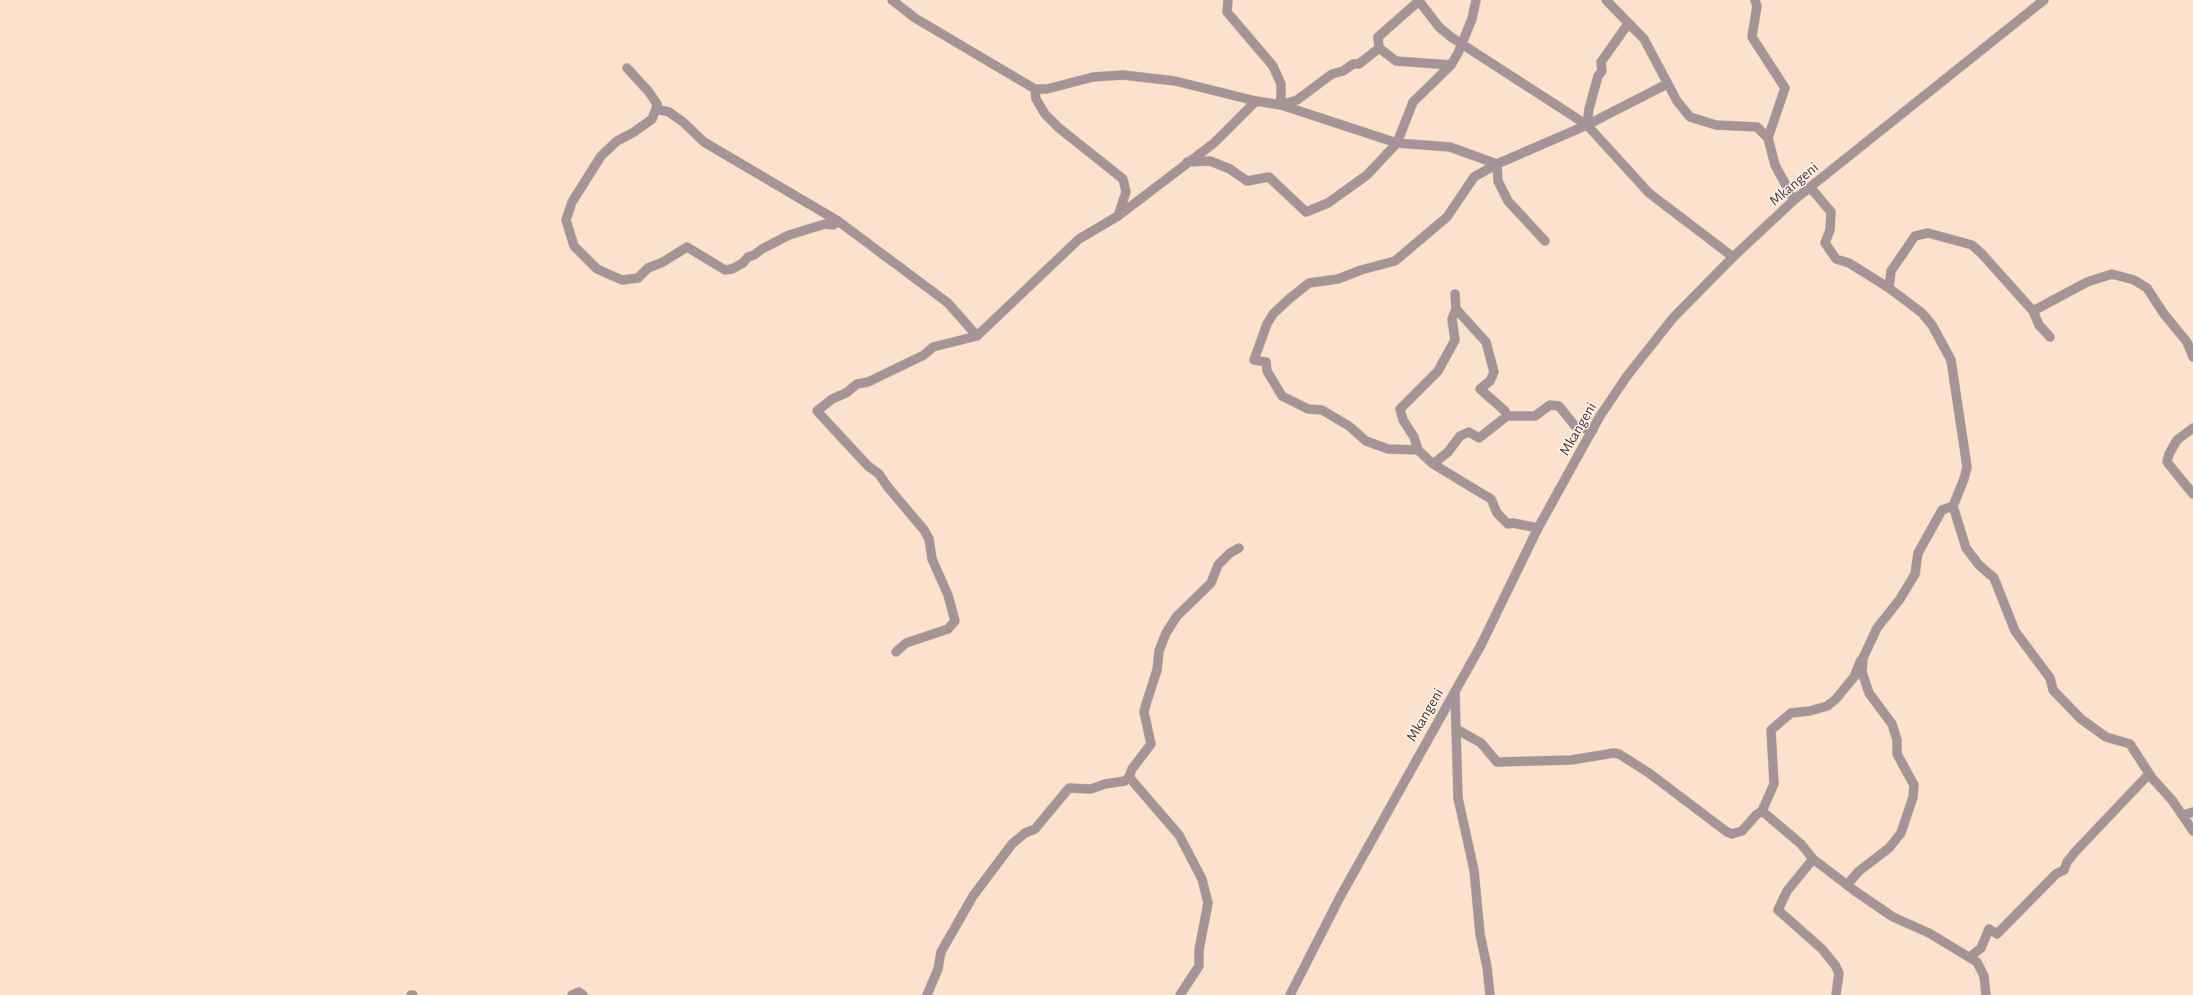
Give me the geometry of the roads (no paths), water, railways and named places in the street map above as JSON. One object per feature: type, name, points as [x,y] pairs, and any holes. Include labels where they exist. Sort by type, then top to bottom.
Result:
[{"type":"street","points":[[892,0],[915,18],[1035,89],[1047,89],[1093,77],[1123,75],[1175,81],[1256,101],[1281,105],[1397,143],[1450,147],[1497,164]]},
{"type":"street","points":[[1228,0],[1227,12],[1273,66],[1281,84],[1281,105]]},
{"type":"street","points":[[1187,162],[1210,161],[1230,169],[1247,181],[1269,177],[1306,212],[1328,204],[1367,174],[1397,143],[1413,102],[1451,65],[1463,44],[1472,19],[1476,0]]},
{"type":"street","points":[[1606,0],[1644,39],[1676,101],[1690,117],[1716,125],[1757,127],[1768,138],[1775,165],[1794,200]]},
{"type":"street","points":[[1755,0],[1757,6],[1752,37],[1785,88],[1768,138]]},
{"type":"street","name":"Mkangeni","points":[[1290,995],[1340,898],[1481,645],[1538,528],[1593,430],[1627,376],[1665,328],[1733,257],[1794,200],[2044,0]]},
{"type":"street","points":[[1451,65],[1396,61],[1379,48],[1378,37],[1417,1],[1439,27],[1587,125],[1649,193],[1733,257]]},
{"type":"street","points":[[1587,125],[1589,109],[1598,76],[1602,71],[1600,62],[1628,24]]},
{"type":"street","points":[[1281,105],[1297,100],[1332,74],[1343,71],[1353,64],[1359,64],[1379,48]]},
{"type":"street","points":[[627,68],[649,92],[657,104],[652,119],[634,132],[617,141],[602,156],[586,178],[568,211],[566,220],[574,246],[597,268],[622,280],[638,278],[648,268],[663,262],[687,247],[725,270],[732,269],[743,263],[748,257],[754,255],[762,248],[789,234],[825,224],[833,225],[838,221]]},
{"type":"street","points":[[1418,450],[1388,449],[1366,440],[1349,426],[1322,410],[1308,410],[1282,396],[1268,371],[1266,362],[1254,360],[1257,349],[1273,314],[1309,284],[1338,279],[1361,270],[1395,261],[1447,217],[1474,177],[1497,164],[1587,125],[1667,84]]},
{"type":"street","points":[[1035,89],[1036,99],[1045,114],[1059,128],[1123,179],[1126,192],[1118,216]]},
{"type":"street","points":[[896,652],[906,643],[948,629],[955,621],[948,595],[932,559],[929,539],[924,530],[887,486],[879,474],[868,466],[817,411],[832,399],[846,393],[857,384],[868,382],[924,355],[933,348],[977,336],[1079,239],[1118,216],[1187,162],[1214,143],[1256,101]]},
{"type":"street","points":[[656,109],[669,112],[683,122],[704,142],[838,221],[948,303],[977,336]]},
{"type":"street","points":[[1497,164],[1498,181],[1508,201],[1545,241]]},
{"type":"street","points":[[1810,187],[1831,212],[1830,230],[1825,243],[1836,259],[1849,263],[1889,288],[1922,313],[1929,321],[1950,360],[1961,443],[1967,467],[1964,479],[1953,506],[1966,548],[1979,565],[1994,578],[2015,631],[2050,678],[2053,690],[2095,731],[2106,737],[2130,744],[2149,774],[2183,815],[2193,831]]},
{"type":"street","points":[[1889,288],[1891,271],[1915,236],[1928,233],[1972,245],[1982,254],[2032,311],[2039,325],[2050,338]]},
{"type":"street","points":[[2032,311],[2087,282],[2112,274],[2134,280],[2147,288],[2164,314],[2187,342],[2193,357]]},
{"type":"street","points":[[1454,294],[1456,309],[1452,319],[1455,340],[1438,371],[1400,409],[1403,420],[1414,437],[1418,450],[1434,464],[1491,499],[1497,514],[1508,524],[1513,523],[1538,528]]},
{"type":"street","points":[[1456,309],[1486,342],[1494,372],[1490,381],[1480,389],[1505,411],[1507,416]]},
{"type":"street","points":[[1434,464],[1448,452],[1460,436],[1469,432],[1479,438],[1507,416],[1535,416],[1550,405],[1560,406],[1575,426],[1593,430]]},
{"type":"street","points":[[2193,428],[2177,440],[2169,454],[2167,462],[2193,494]]},
{"type":"street","points":[[1458,730],[1481,742],[1497,762],[1576,760],[1614,753],[1624,756],[1676,792],[1727,832],[1732,834],[1742,831],[1762,811],[1774,784],[1775,768],[1771,730],[1791,713],[1810,711],[1827,706],[1835,700],[1854,677],[1877,628],[1900,600],[1915,574],[1918,553],[1935,521],[1942,510],[1953,506]]},
{"type":"street","points":[[926,995],[938,969],[941,952],[973,896],[1012,844],[1025,833],[1035,829],[1069,788],[1091,789],[1105,784],[1125,781],[1129,777],[1132,769],[1151,744],[1144,712],[1157,670],[1159,651],[1166,632],[1177,616],[1211,583],[1218,565],[1230,553],[1239,548]]},
{"type":"street","points":[[1847,885],[1859,871],[1889,848],[1901,833],[1909,814],[1914,785],[1897,754],[1897,740],[1892,724],[1870,693],[1862,672],[1863,658]]},
{"type":"street","points":[[1455,692],[1458,730],[1456,752],[1458,798],[1474,870],[1480,934],[1490,995]]},
{"type":"street","points":[[1970,957],[1981,948],[1989,929],[1997,934],[2056,874],[2064,870],[2067,862],[2075,852],[2149,774]]},
{"type":"street","points":[[1129,777],[1179,834],[1202,878],[1207,898],[1208,903],[1199,950],[1199,966],[1180,995]]},
{"type":"street","points":[[1762,811],[1801,844],[1813,859],[1847,885],[1893,917],[1929,933],[1978,962],[1984,976],[1986,995]]},
{"type":"street","points":[[2183,815],[2193,812]]},
{"type":"street","points":[[1813,859],[1787,891],[1778,910],[1822,949],[1835,965],[1839,973],[1836,995]]},
{"type":"street","points":[[572,995],[579,992],[583,995]]}]
